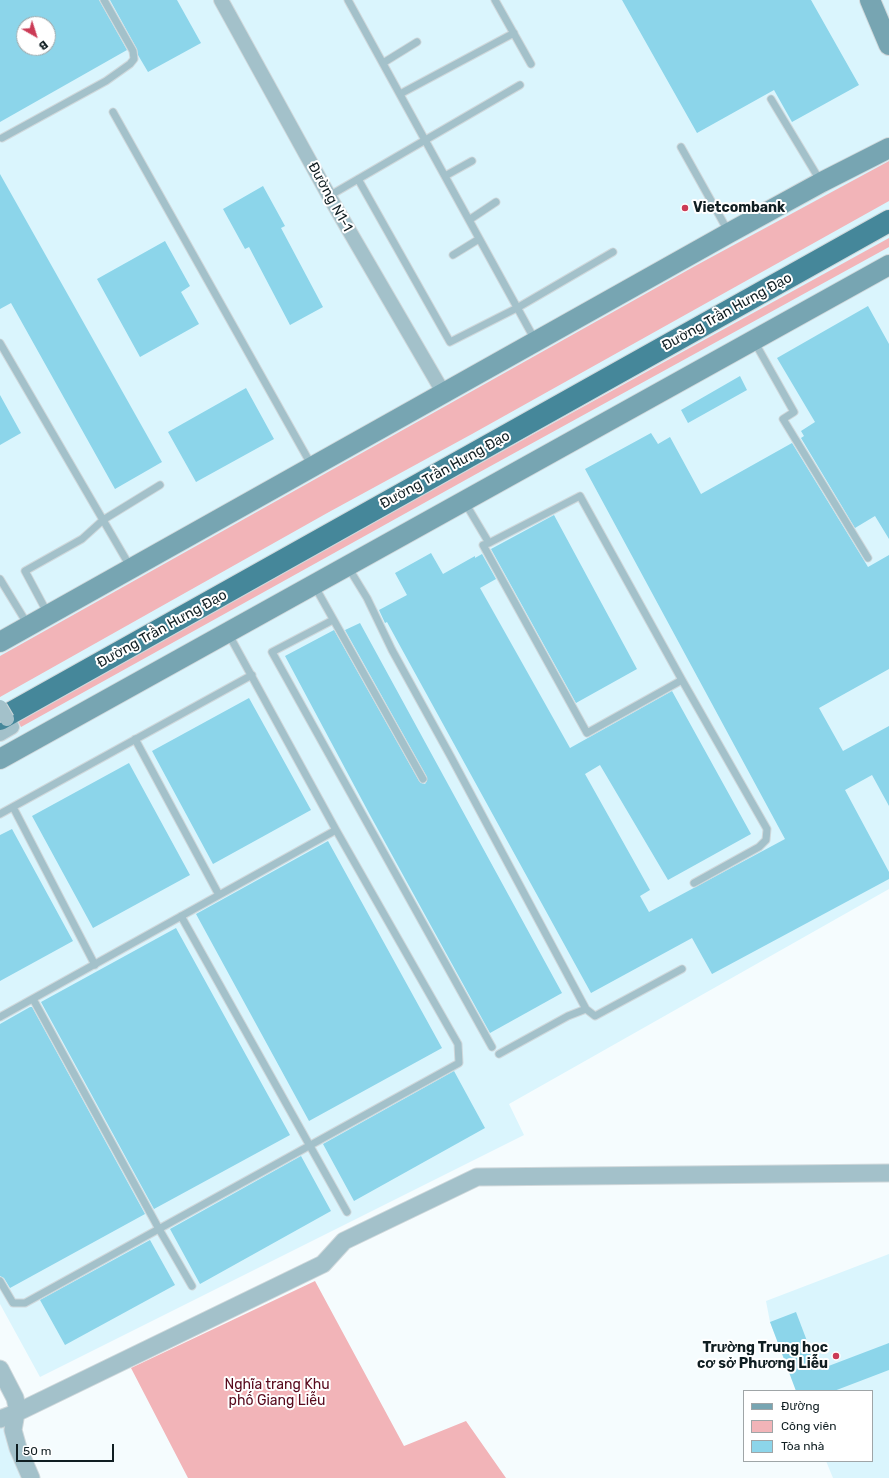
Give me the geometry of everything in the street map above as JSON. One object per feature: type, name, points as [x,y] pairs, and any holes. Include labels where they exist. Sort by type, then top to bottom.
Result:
[{"type":"highway","name":"Đường Trần Hưng Đạo","points":[[0,719],[889,221]]},
{"type":"main road","points":[[870,0],[889,45]]},
{"type":"main road","points":[[0,642],[443,392],[536,342],[729,233],[822,182],[889,148]]},
{"type":"main road","points":[[0,759],[888,267]]},
{"type":"street","name":"Đường N1-1","points":[[221,0],[329,196],[443,392]]},
{"type":"street","points":[[0,706],[12,727],[0,734]]},
{"type":"street","points":[[0,1419],[16,1413],[323,1264],[344,1241],[477,1177],[889,1173]]},
{"type":"street","points":[[0,1369],[15,1398],[16,1413],[13,1430],[18,1448],[31,1478]]},
{"type":"lane","points":[[2,138],[106,81],[130,64],[134,59],[133,52],[104,0]]},
{"type":"lane","points":[[348,0],[536,342]]},
{"type":"lane","points":[[495,0],[531,64]]},
{"type":"lane","points":[[400,94],[514,33]]},
{"type":"lane","points":[[383,62],[417,42]]},
{"type":"lane","points":[[329,196],[520,85]]},
{"type":"lane","points":[[771,99],[822,182]]},
{"type":"lane","points":[[113,112],[312,467]]},
{"type":"lane","points":[[682,147],[729,233]]},
{"type":"lane","points":[[445,176],[472,161]]},
{"type":"lane","points":[[358,179],[450,342],[517,308],[613,252]]},
{"type":"lane","points":[[469,220],[496,202]]},
{"type":"lane","points":[[452,255],[480,239]]},
{"type":"lane","points":[[754,341],[794,412],[783,419],[868,558]]},
{"type":"lane","points":[[0,343],[131,568]]},
{"type":"lane","points":[[48,614],[25,571],[82,538],[103,520],[160,485]]},
{"type":"lane","points":[[682,680],[587,733],[483,545],[580,496],[682,680],[765,824],[768,834],[765,843],[759,847],[694,883]]},
{"type":"lane","points":[[464,501],[489,543]]},
{"type":"lane","points":[[348,566],[367,598],[392,650],[455,764],[586,1009],[594,1016],[682,969]]},
{"type":"lane","points":[[0,580],[3,590],[28,626]]},
{"type":"lane","points":[[314,585],[423,779]]},
{"type":"lane","points":[[333,620],[272,652],[492,1048]]},
{"type":"lane","points":[[0,1281],[13,1303],[26,1303],[459,1063],[458,1044],[336,830],[228,633]]},
{"type":"lane","points":[[0,814],[252,675]]},
{"type":"lane","points":[[135,740],[219,895]]},
{"type":"lane","points":[[13,807],[95,965]]},
{"type":"lane","points":[[0,1017],[336,830]]},
{"type":"lane","points":[[181,916],[347,1212]]},
{"type":"lane","points":[[33,999],[159,1229],[192,1286]]},
{"type":"lane","points":[[498,1054],[568,1016],[586,1009]]},
{"type":"shaded area","points":[[0,0],[889,0],[889,889],[509,1104],[524,1135],[40,1377],[0,1304]]},
{"type":"shaded area","name":"Trường Trung học cơ sở Phương Liễu","points":[[889,1254],[889,1478],[833,1478],[826,1462],[873,1462],[873,1390],[798,1390],[770,1322],[766,1301]]},
{"type":"shaded area","points":[[16,1413],[31,1478],[0,1478],[0,1419]]},
{"type":"green space","points":[[889,161],[889,201],[472,434],[329,512],[0,697],[0,656],[695,266]]},
{"type":"green space","points":[[889,238],[889,247],[21,727],[17,719]]},
{"type":"green space","name":"Nghĩa trang Khu phố Giang Liễu","points":[[315,1281],[404,1446],[466,1421],[506,1478],[188,1478],[131,1368]]},
{"type":"building","points":[[0,0],[99,0],[127,50],[0,122]]},
{"type":"building","points":[[110,0],[177,0],[201,43],[148,72]]},
{"type":"building","points":[[622,0],[811,0],[859,85],[792,122],[774,90],[697,133]]},
{"type":"building","points":[[0,174],[162,462],[115,489],[11,303],[0,309]]},
{"type":"building","points":[[263,186],[285,226],[281,228],[323,307],[290,325],[249,247],[245,249],[223,209]]},
{"type":"building","points":[[165,241],[190,286],[181,292],[199,324],[140,357],[97,279]]},
{"type":"building","points":[[868,306],[889,344],[889,539],[875,516],[855,528],[801,438],[804,436],[801,431],[815,422],[777,358]]},
{"type":"building","points":[[740,376],[747,390],[688,423],[681,410]]},
{"type":"building","points":[[246,388],[274,439],[196,482],[168,432]]},
{"type":"building","points":[[0,395],[21,433],[0,445]]},
{"type":"building","points":[[651,433],[658,444],[670,437],[701,494],[792,443],[868,567],[889,555],[889,669],[819,708],[843,751],[889,726],[889,806],[872,775],[845,790],[889,872],[889,879],[712,974],[692,938],[591,993],[379,610],[407,595],[395,573],[431,553],[443,574],[475,556],[475,558],[482,554],[496,579],[480,588],[570,748],[672,691],[751,834],[668,880],[600,765],[585,774],[650,890],[640,896],[649,912],[785,839],[585,469]]},
{"type":"building","points":[[554,515],[637,669],[576,703],[491,549]]},
{"type":"building","points":[[360,623],[562,993],[490,1033],[370,815],[285,656],[334,630],[419,781],[425,784],[427,777],[345,630]]},
{"type":"building","points":[[249,698],[311,810],[213,864],[152,751]]},
{"type":"building","points":[[129,763],[190,875],[93,928],[32,816]]},
{"type":"building","points":[[12,829],[73,941],[0,981],[0,835]]},
{"type":"building","points":[[328,841],[442,1048],[309,1121],[196,914]]},
{"type":"building","points":[[176,928],[290,1135],[154,1209],[41,1002]]},
{"type":"building","points":[[32,1007],[145,1214],[10,1288],[4,1278],[0,1276],[0,1024]]},
{"type":"building","points":[[454,1071],[485,1128],[354,1201],[323,1144]]},
{"type":"building","points":[[301,1156],[331,1211],[200,1284],[170,1229]]},
{"type":"building","points":[[150,1240],[175,1285],[65,1345],[40,1300]]},
{"type":"building","points":[[796,1312],[818,1370],[889,1343],[889,1370],[837,1390],[796,1390],[770,1322]]},
{"type":"place","name":"Vietcombank","points":[[685,208]]},
{"type":"place","name":"Trường Trung học cơ sở Phương Liễu","points":[[836,1356]]}]
